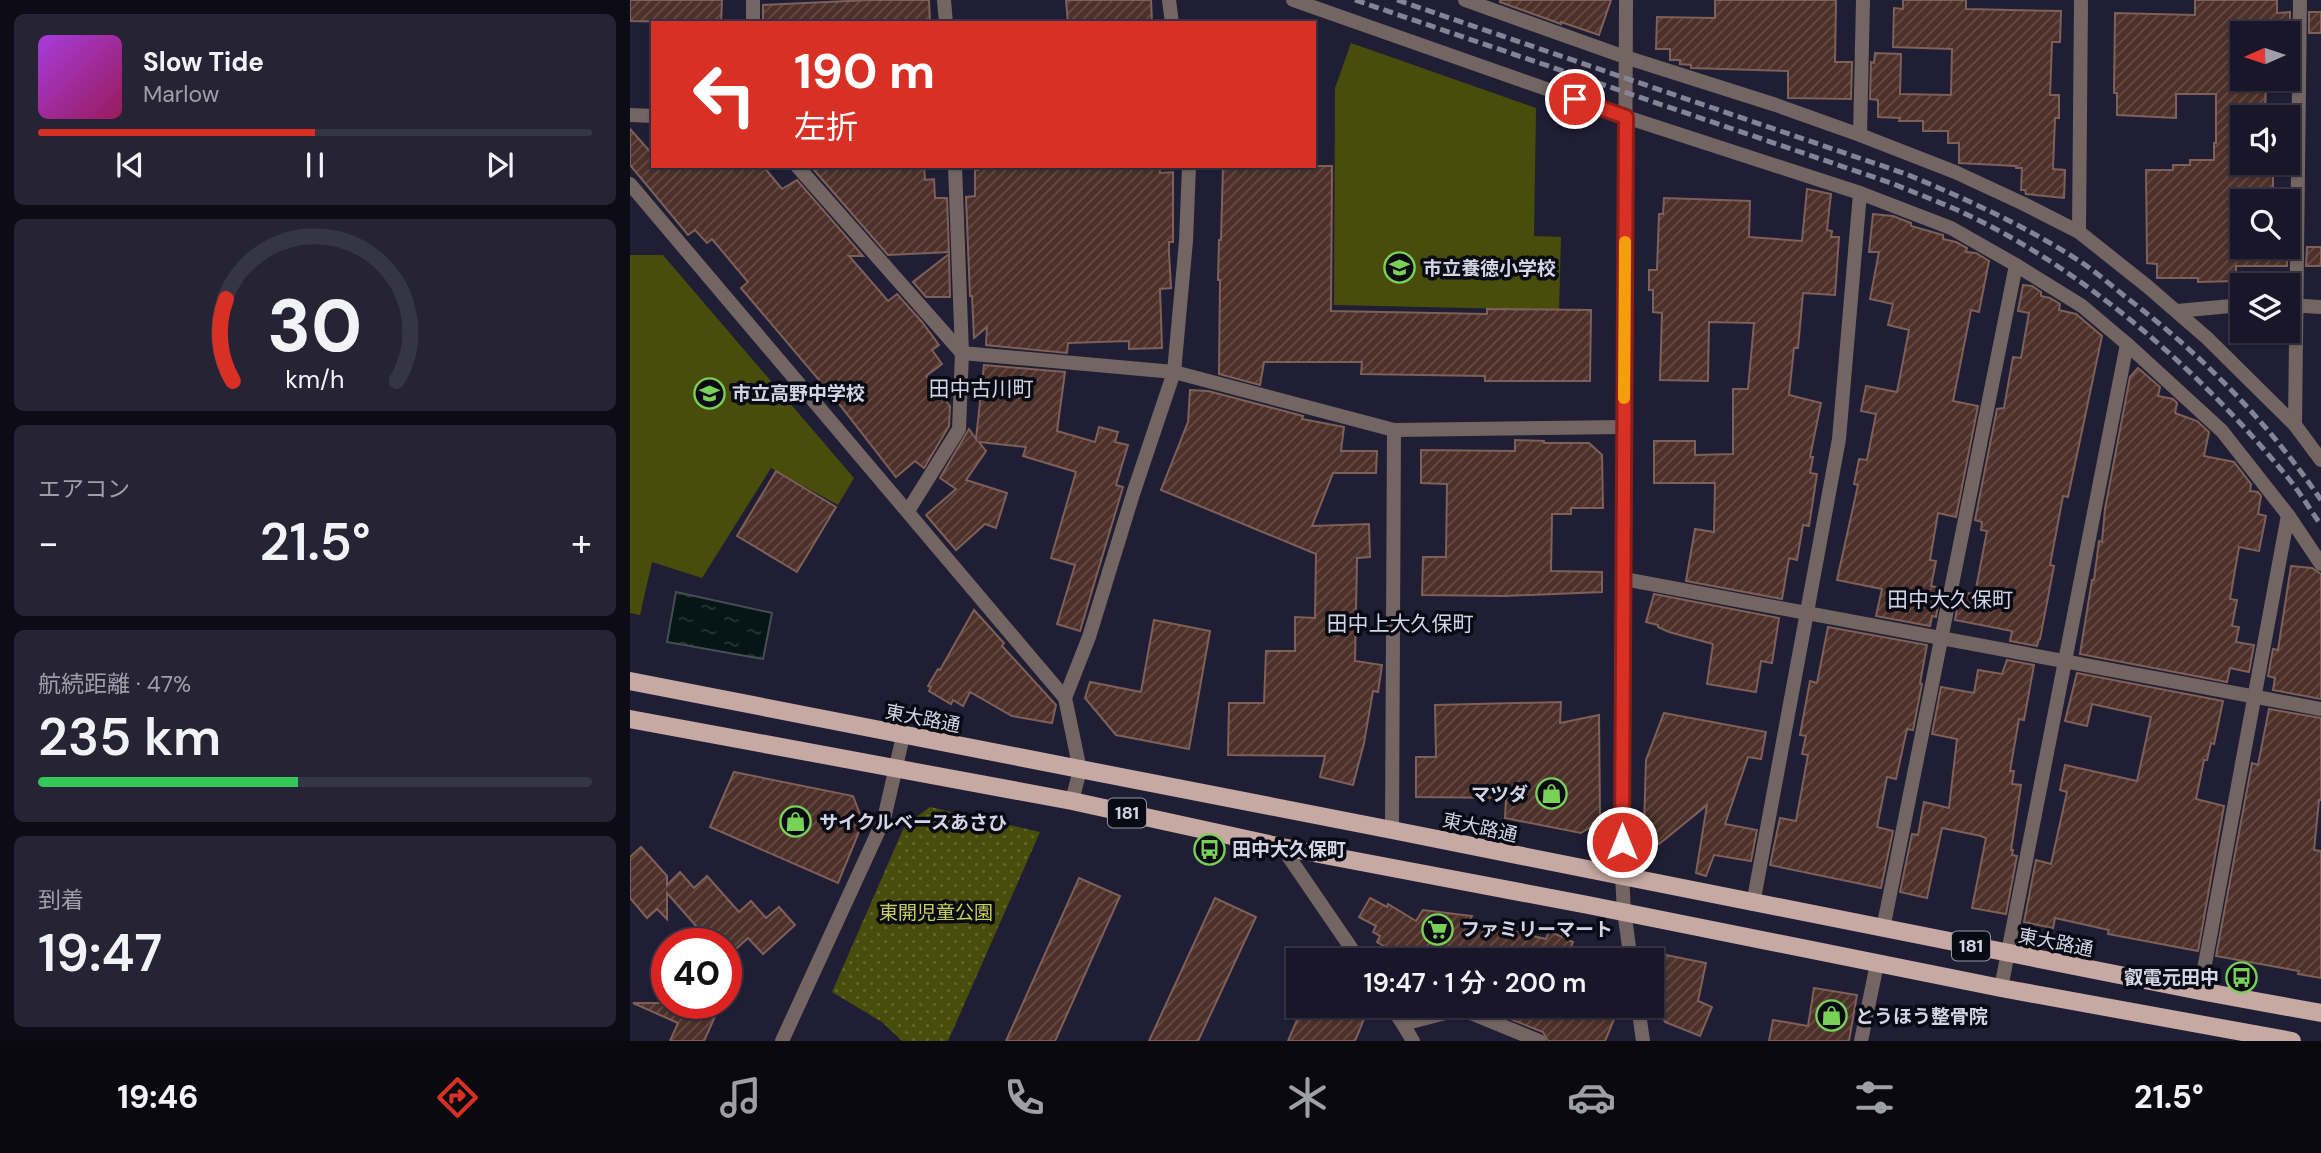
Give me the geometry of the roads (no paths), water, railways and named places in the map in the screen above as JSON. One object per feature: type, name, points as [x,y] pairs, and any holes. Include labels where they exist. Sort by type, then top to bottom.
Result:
[{"type":"main road","name":"東大路通","points":[[630,681],[1392,830],[1753,904],[2321,1013]]},
{"type":"main road","name":"181","points":[[630,719],[1072,801],[1282,848],[1623,911],[1877,964],[2280,1040]]},
{"type":"street","points":[[752,0],[753,21]]},
{"type":"street","points":[[944,0],[946,21]]},
{"type":"street","points":[[1169,0],[1172,21]]},
{"type":"street","points":[[1293,0],[1626,117],[1860,193],[1951,228],[2082,306],[2127,344],[2221,431],[2288,515],[2321,564]]},
{"type":"street","points":[[1465,0],[1625,57],[1860,135],[1955,172],[2079,232],[2207,338],[2295,425],[2321,460]]},
{"type":"street","points":[[1626,0],[1622,876],[1623,911],[1629,948]]},
{"type":"street","points":[[1860,135],[1863,0]]},
{"type":"street","points":[[2079,232],[2081,0]]},
{"type":"street","points":[[2293,273],[2300,0]]},
{"type":"street","points":[[630,115],[651,116]]},
{"type":"street","points":[[799,168],[962,353],[1174,372],[1394,430],[1624,428]]},
{"type":"street","points":[[908,511],[959,429],[962,353],[955,168]]},
{"type":"street","points":[[1065,698],[1089,637],[1174,372],[1189,168]]},
{"type":"street","points":[[630,184],[1065,698],[1080,769],[1072,801]]},
{"type":"street","points":[[1753,904],[1839,439],[1860,193]]},
{"type":"street","points":[[1883,929],[2016,265]]},
{"type":"street","points":[[2177,311],[2230,306]]},
{"type":"street","points":[[2300,306],[2321,307]]},
{"type":"street","points":[[2293,343],[2295,425]]},
{"type":"street","points":[[2001,988],[2127,344]]},
{"type":"street","points":[[1392,830],[1394,430]]},
{"type":"street","points":[[2200,991],[2288,515]]},
{"type":"street","points":[[1624,579],[2321,709]]},
{"type":"street","points":[[782,1041],[884,819],[903,736]]},
{"type":"street","points":[[1282,848],[1351,948]]},
{"type":"street","points":[[1861,1041],[1877,964]]},
{"type":"street","points":[[1403,1024],[1461,1009],[1539,1041]]},
{"type":"street","points":[[1399,1018],[1413,1041]]},
{"type":"street","points":[[1640,1018],[1643,1041]]},
{"type":"water","points":[[676,592],[772,613],[763,659],[667,642]]},
{"type":"railway","points":[[1355,0],[1891,183],[1955,209],[2001,232],[2047,259],[2091,290],[2175,359],[2250,434],[2289,479],[2321,525]]},
{"type":"railway","points":[[1397,0],[1906,174],[2017,225],[2081,262],[2182,343],[2256,417],[2301,471],[2321,500]]},
{"type":"place","name":"市立養徳小学校","points":[[1400,268]]},
{"type":"place","name":"市立高野中学校","points":[[709,393]]},
{"type":"place","name":"マツダ","points":[[1551,794]]},
{"type":"place","name":"サイクルベースあさひ","points":[[796,822]]},
{"type":"place","name":"田中大久保町","points":[[1209,849]]},
{"type":"place","name":"ファミリーマート","points":[[1438,929]]},
{"type":"place","name":"叡電元田中","points":[[2242,977]]},
{"type":"place","name":"とうほう整骨院","points":[[1832,1016]]},
{"type":"district","name":"田中古川町","points":[[981,389]]},
{"type":"district","name":"田中大久保町","points":[[1950,600]]},
{"type":"district","name":"田中上大久保町","points":[[1400,624]]},
{"type":"park label","name":"東開児童公園","points":[[936,912]]}]
